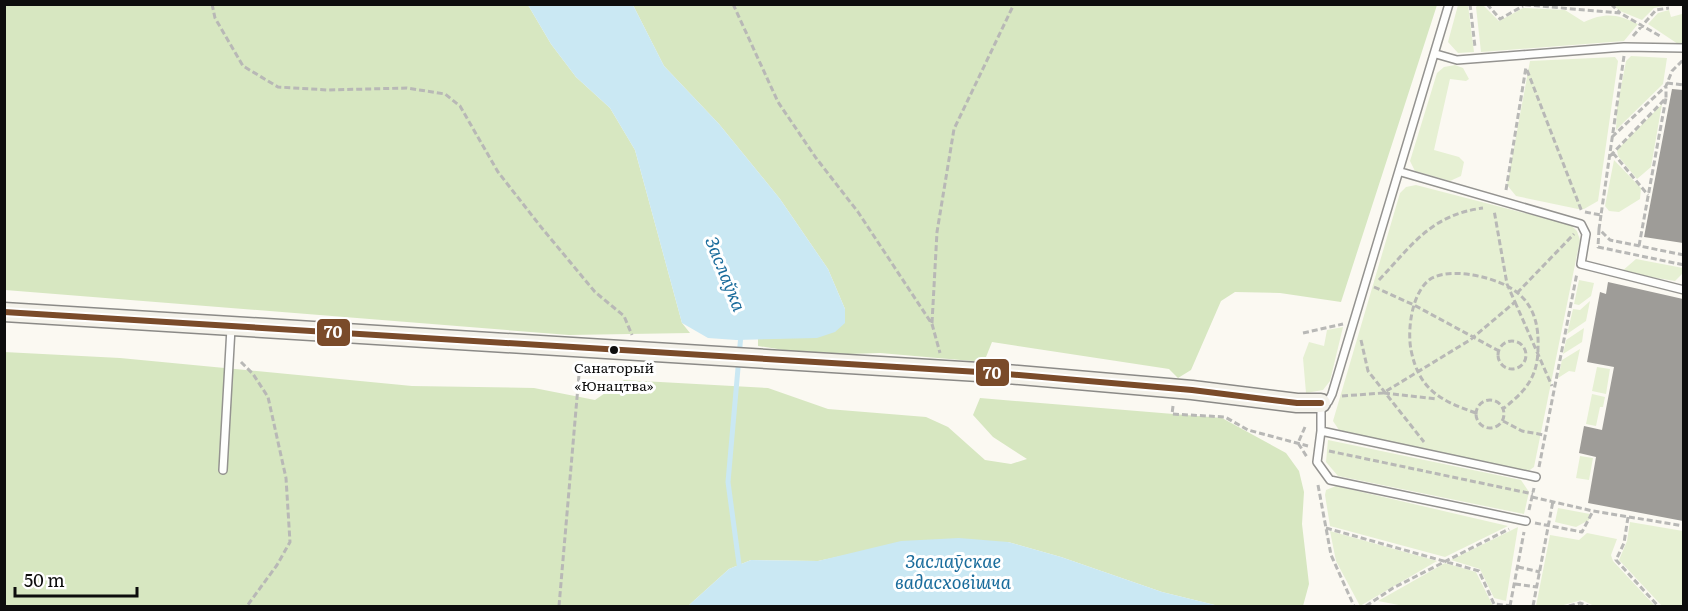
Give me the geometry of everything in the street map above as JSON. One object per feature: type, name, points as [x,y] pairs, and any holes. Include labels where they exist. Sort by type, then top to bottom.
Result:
[{"type":"street","points":[[4,312],[781,362],[995,373],[1174,388],[1297,403],[1329,404]]},
{"type":"lane","points":[[1449,4],[1401,172],[1328,402],[1317,449],[1317,462],[1330,480],[1526,521]]},
{"type":"lane","points":[[1436,54],[1457,60],[1625,47],[1681,48]]},
{"type":"lane","points":[[1401,172],[1496,203],[1581,224],[1586,234],[1581,264],[1683,290]]},
{"type":"lane","points":[[223,470],[231,325]]},
{"type":"lane","points":[[1321,431],[1536,477]]},
{"type":"path","points":[[212,4],[215,18],[243,66],[278,87],[328,90],[407,88],[445,94],[460,106],[498,172],[595,292],[624,316],[638,352]]},
{"type":"path","points":[[733,4],[778,102],[816,158],[858,212],[932,324],[946,372]]},
{"type":"path","points":[[932,324],[937,232],[954,129],[1014,4]]},
{"type":"path","points":[[1470,4],[1476,55]]},
{"type":"path","points":[[1487,4],[1500,19],[1525,5]]},
{"type":"path","points":[[1516,4],[1620,13]]},
{"type":"path","points":[[1573,4],[1574,10]]},
{"type":"path","points":[[1587,10],[1591,4]]},
{"type":"path","points":[[1611,4],[1620,13],[1643,24],[1681,48]]},
{"type":"path","points":[[1669,8],[1656,10],[1625,47],[1608,158],[1598,248],[1683,265]]},
{"type":"path","points":[[1611,138],[1666,84],[1672,70],[1683,59]]},
{"type":"path","points":[[1372,287],[1431,226],[1459,211],[1496,203],[1507,193],[1505,186],[1527,62]]},
{"type":"path","points":[[1526,68],[1582,212],[1581,224]]},
{"type":"path","points":[[1666,84],[1683,85]]},
{"type":"path","points":[[1639,246],[1666,98],[1666,84]]},
{"type":"path","points":[[1608,158],[1666,98]]},
{"type":"path","points":[[1613,153],[1648,195]]},
{"type":"path","points":[[1496,203],[1508,284],[1553,387]]},
{"type":"path","points":[[1483,204],[1496,203],[1505,209]]},
{"type":"path","points":[[1571,210],[1601,215]]},
{"type":"path","points":[[1599,229],[1610,240],[1683,255]]},
{"type":"path","points":[[1517,293],[1577,231],[1580,240]]},
{"type":"path","points":[[1326,528],[1479,571],[1494,603],[1512,606],[1526,521],[1533,496],[1575,272],[1581,264]]},
{"type":"path","points":[[1440,399],[1418,371],[1409,335],[1414,305],[1425,286],[1435,277],[1465,274],[1508,284],[1528,302],[1539,331],[1537,368],[1529,386],[1503,408]]},
{"type":"path","points":[[1371,296],[1376,276]]},
{"type":"path","points":[[1372,287],[1414,305],[1499,351]]},
{"type":"path","points":[[1383,393],[1474,337],[1515,302]]},
{"type":"path","points":[[1303,333],[1347,323]]},
{"type":"path","points":[[1356,342],[1361,331],[1362,353],[1368,371],[1383,393],[1431,450]]},
{"type":"path","points":[[1507,342],[1516,342],[1526,351],[1526,360],[1520,367],[1506,368],[1499,361],[1499,351],[1507,342]]},
{"type":"path","points":[[559,606],[581,349]]},
{"type":"path","points":[[228,356],[242,363],[253,374],[268,397],[286,478],[290,542],[277,565],[247,606]]},
{"type":"path","points":[[1340,397],[1343,386]]},
{"type":"path","points":[[1174,388],[1172,414],[1225,417],[1248,430],[1317,449],[1533,496],[1593,512],[1683,526]]},
{"type":"path","points":[[1329,404],[1340,397],[1383,393],[1440,399],[1476,412]]},
{"type":"path","points":[[1488,399],[1497,401],[1503,408],[1503,421],[1496,427],[1487,428],[1479,422],[1476,412],[1480,404],[1488,399]]},
{"type":"path","points":[[1503,421],[1522,431],[1544,435]]},
{"type":"path","points":[[1298,443],[1305,427]]},
{"type":"path","points":[[1298,443],[1310,462]]},
{"type":"path","points":[[1317,478],[1331,555],[1354,606]]},
{"type":"path","points":[[1533,606],[1553,501]]},
{"type":"path","points":[[1366,606],[1393,588],[1526,521],[1582,532],[1593,512]]},
{"type":"path","points":[[1628,517],[1624,543],[1616,560],[1658,606]]},
{"type":"path","points":[[1518,567],[1540,572]]},
{"type":"path","points":[[1515,584],[1537,588]]},
{"type":"path","points":[[1569,606],[1580,603],[1588,606]]},
{"type":"green space","points":[[1668,4],[1654,8],[1642,20],[1620,11],[1613,5]]},
{"type":"green space","points":[[4,5],[528,5],[551,44],[576,77],[610,108],[635,150],[682,323],[690,333],[569,335],[5,290]]},
{"type":"green space","points":[[633,5],[1437,5],[1341,302],[1280,293],[1235,292],[1221,301],[1191,370],[1178,378],[1169,369],[992,342],[984,362],[880,353],[816,355],[758,346],[758,339],[786,338],[845,309],[828,269],[780,199],[719,124],[664,66]]},
{"type":"green space","points":[[1458,5],[1468,5],[1474,52],[1458,53],[1448,42]]},
{"type":"green space","points":[[1484,6],[1499,21],[1523,8],[1565,10],[1584,22],[1611,15],[1638,24],[1624,41],[1481,52],[1476,7]]},
{"type":"green space","points":[[1669,10],[1671,17],[1682,14],[1683,44],[1678,44],[1648,24],[1658,13]]},
{"type":"green space","points":[[1631,56],[1667,58],[1663,84],[1616,130],[1617,108],[1626,61]]},
{"type":"green space","points":[[1615,57],[1618,61],[1598,201],[1584,209],[1578,209],[1516,196],[1507,185],[1530,61]]},
{"type":"green space","points":[[1455,65],[1463,68],[1469,79],[1466,81],[1450,79],[1434,150],[1459,157],[1464,162],[1461,176],[1450,181],[1415,171],[1410,161],[1437,73],[1444,67]]},
{"type":"green space","points":[[1662,104],[1651,167],[1637,179],[1618,156],[1617,150]]},
{"type":"green space","points":[[1614,160],[1641,188],[1640,199],[1619,212],[1609,211],[1605,206]]},
{"type":"green space","points":[[1416,185],[1571,225],[1577,231],[1580,240],[1534,467],[1527,472],[1341,433],[1333,421],[1400,193],[1406,187]]},
{"type":"green space","points":[[1636,259],[1683,268],[1683,273],[1675,281],[1621,272]]},
{"type":"green space","points":[[1579,280],[1594,283],[1591,296],[1579,305],[1574,304]]},
{"type":"green space","points":[[1590,301],[1586,321],[1567,334],[1573,309],[1580,310]]},
{"type":"green space","points":[[1343,327],[1330,381],[1323,390],[1306,393],[1303,358],[1309,342],[1324,346],[1327,330]]},
{"type":"green space","points":[[1584,328],[1582,342],[1563,354],[1566,340]]},
{"type":"green space","points":[[1580,349],[1575,372],[1569,371],[1558,378],[1562,360]]},
{"type":"green space","points":[[4,352],[120,358],[412,386],[534,388],[595,400],[624,380],[768,388],[828,409],[926,417],[948,427],[985,460],[1011,464],[1027,459],[993,437],[973,415],[980,398],[1222,418],[1286,453],[1299,471],[1304,492],[1302,524],[1309,584],[1303,606],[1219,606],[1162,592],[1061,557],[1008,542],[851,554],[818,561],[751,560],[729,569],[688,606],[5,606]]},
{"type":"green space","points":[[1597,367],[1610,369],[1606,394],[1592,391]]},
{"type":"green space","points":[[1592,394],[1605,397],[1603,407],[1600,407],[1596,426],[1586,424]]},
{"type":"green space","points":[[1328,440],[1521,480],[1529,492],[1524,514],[1338,476],[1326,462]]},
{"type":"green space","points":[[1580,456],[1593,458],[1589,480],[1576,478]]},
{"type":"green space","points":[[1336,486],[1508,526],[1445,557],[1330,526],[1325,495],[1326,490]]},
{"type":"green space","points":[[1558,508],[1590,514],[1589,520],[1576,527],[1555,522]]},
{"type":"green space","points":[[1630,522],[1683,531],[1683,606],[1662,606],[1619,560],[1627,541]]},
{"type":"green space","points":[[1518,527],[1506,601],[1494,598],[1480,569],[1451,560]]},
{"type":"green space","points":[[1330,531],[1437,561],[1360,606],[1336,561]]},
{"type":"green space","points":[[1587,533],[1617,539],[1611,555],[1613,561],[1655,606],[1594,606],[1582,600],[1560,606],[1536,606],[1550,535],[1579,540]]},
{"type":"green space","points":[[1445,563],[1476,572],[1493,606],[1404,606],[1378,601]]},
{"type":"water","points":[[528,5],[633,5],[664,66],[719,124],[780,199],[828,269],[845,309],[845,323],[835,332],[817,338],[736,340],[708,338],[682,323],[635,150],[610,108],[576,77],[551,44]]},
{"type":"water","name":"Заслаўскае вадасховішча","points":[[959,538],[1008,542],[1061,557],[1162,592],[1219,606],[688,606],[729,569],[751,560],[818,561],[901,541]]},
{"type":"building","points":[[1672,89],[1683,90],[1683,243],[1644,237]]},
{"type":"building","points":[[1608,282],[1683,299],[1683,521],[1588,503],[1596,457],[1579,453],[1584,426],[1602,430],[1614,367],[1587,362],[1600,292],[1606,294]]},
{"type":"waterway","name":"Заслаўка","points":[[739,564],[728,482],[741,334]]},
{"type":"transit line","name":"70","points":[[4,312],[995,373],[1192,390],[1297,403],[1321,403]]},
{"type":"place","name":"Санаторый «Юнацтва»","points":[[614,350]]}]
